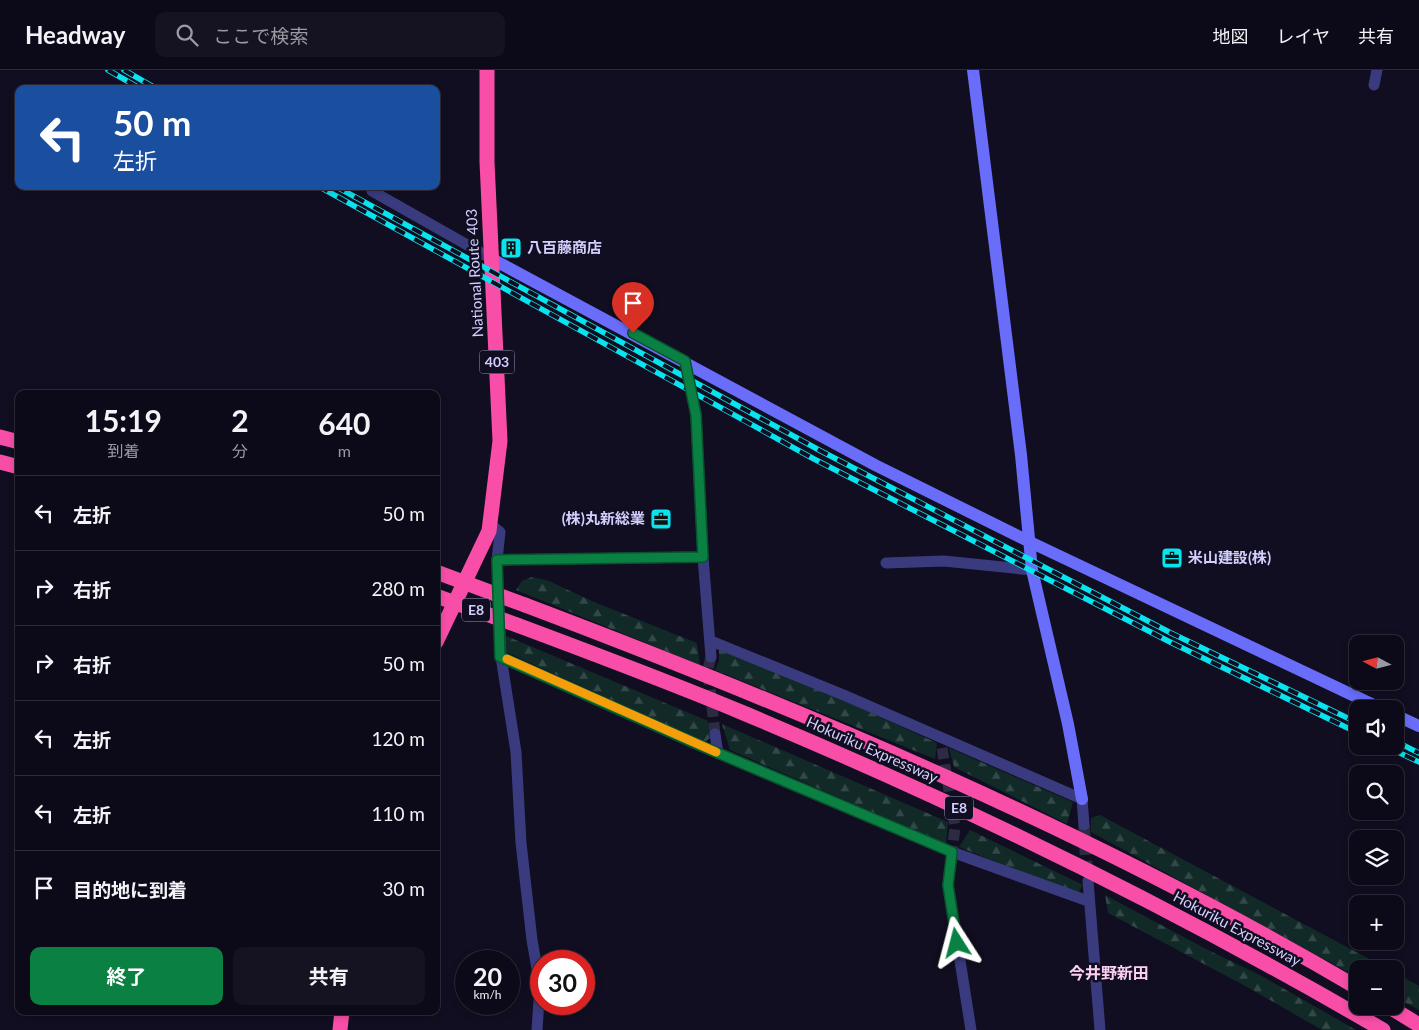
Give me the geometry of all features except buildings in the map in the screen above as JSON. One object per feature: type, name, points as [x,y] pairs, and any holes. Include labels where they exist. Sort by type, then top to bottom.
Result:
[{"type":"highway","name":"National Route 403","points":[[440,634],[489,531],[500,441],[487,162],[487,70]]},
{"type":"highway","points":[[0,437],[15,441]]},
{"type":"highway","points":[[0,462],[15,466]]},
{"type":"highway","name":"Hokuriku Expressway","points":[[440,574],[747,690],[967,787],[1209,907],[1349,983]]},
{"type":"highway","name":"Hokuriku Expressway","points":[[440,597],[740,711],[960,809],[1068,860],[1196,926],[1383,1030]]},
{"type":"highway","points":[[340,1030],[342,1015]]},
{"type":"highway","points":[[1403,1015],[1419,1025]]},
{"type":"street","points":[[973,70],[1022,455],[1032,570],[1068,724],[1082,799],[1084,825]]},
{"type":"street","points":[[372,191],[492,259],[685,361],[874,465],[1030,542],[1363,700]]},
{"type":"street","points":[[685,361],[696,415],[703,557],[711,657]]},
{"type":"street","points":[[490,524],[500,532],[497,560],[500,657],[516,752],[521,843],[532,940],[540,986],[537,1030]]},
{"type":"street","points":[[497,560],[703,557]]},
{"type":"street","points":[[886,563],[944,561],[1032,570]]},
{"type":"street","points":[[710,641],[941,742],[1082,799]]},
{"type":"street","points":[[500,657],[718,753],[952,852],[1088,901]]},
{"type":"street","points":[[1404,719],[1419,726]]},
{"type":"street","points":[[715,734],[718,753]]},
{"type":"street","points":[[952,852],[948,885],[971,1030]]},
{"type":"street","points":[[1088,881],[1088,901],[1100,1030]]},
{"type":"green space","points":[[532,577],[549,581],[594,602],[697,643],[700,665],[516,590],[522,581]]},
{"type":"green space","points":[[506,636],[708,721],[710,738],[705,742],[506,652]]},
{"type":"green space","points":[[719,650],[845,701],[937,743],[935,759],[715,670],[719,661]]},
{"type":"green space","points":[[722,724],[948,822],[946,844],[730,750]]},
{"type":"green space","points":[[949,748],[1073,802],[1067,824],[954,767]]},
{"type":"green space","points":[[1100,815],[1349,948],[1349,950],[1371,960],[1349,960],[1349,973],[1091,832],[1091,818]]},
{"type":"green space","points":[[970,830],[1083,885],[1077,895],[959,847]]},
{"type":"green space","points":[[1105,895],[1208,950],[1260,975],[1356,1030],[1322,1030],[1249,988],[1108,913]]},
{"type":"green space","points":[[1404,978],[1419,986],[1419,1010],[1404,1002]]},
{"type":"tunnel","points":[[711,657],[708,669],[715,734]]},
{"type":"tunnel","points":[[942,748],[955,827],[952,852]]},
{"type":"tunnel","points":[[1084,825],[1087,878]]},
{"type":"railway","points":[[108,70],[134,85]]},
{"type":"railway","points":[[124,70],[150,85]]},
{"type":"railway","points":[[325,190],[814,459],[1172,643],[1349,729]]},
{"type":"railway","points":[[342,190],[819,450],[1171,633],[1349,719]]},
{"type":"railway","points":[[1404,746],[1419,753]]},
{"type":"railway","points":[[1404,755],[1419,762]]},
{"type":"slow traffic","points":[[507,659],[716,752]]},
{"type":"place","name":"八百藤商店","points":[[511,248]]},
{"type":"place","name":"(株)丸新総業","points":[[661,519]]},
{"type":"place","name":"米山建設(株)","points":[[1172,558]]},
{"type":"district","name":"今井野新田","points":[[1109,973]]},
{"type":"route","points":[[633,333],[685,361],[696,415],[703,557],[497,560],[500,657],[699,745],[952,852],[948,885],[957,943]]}]
